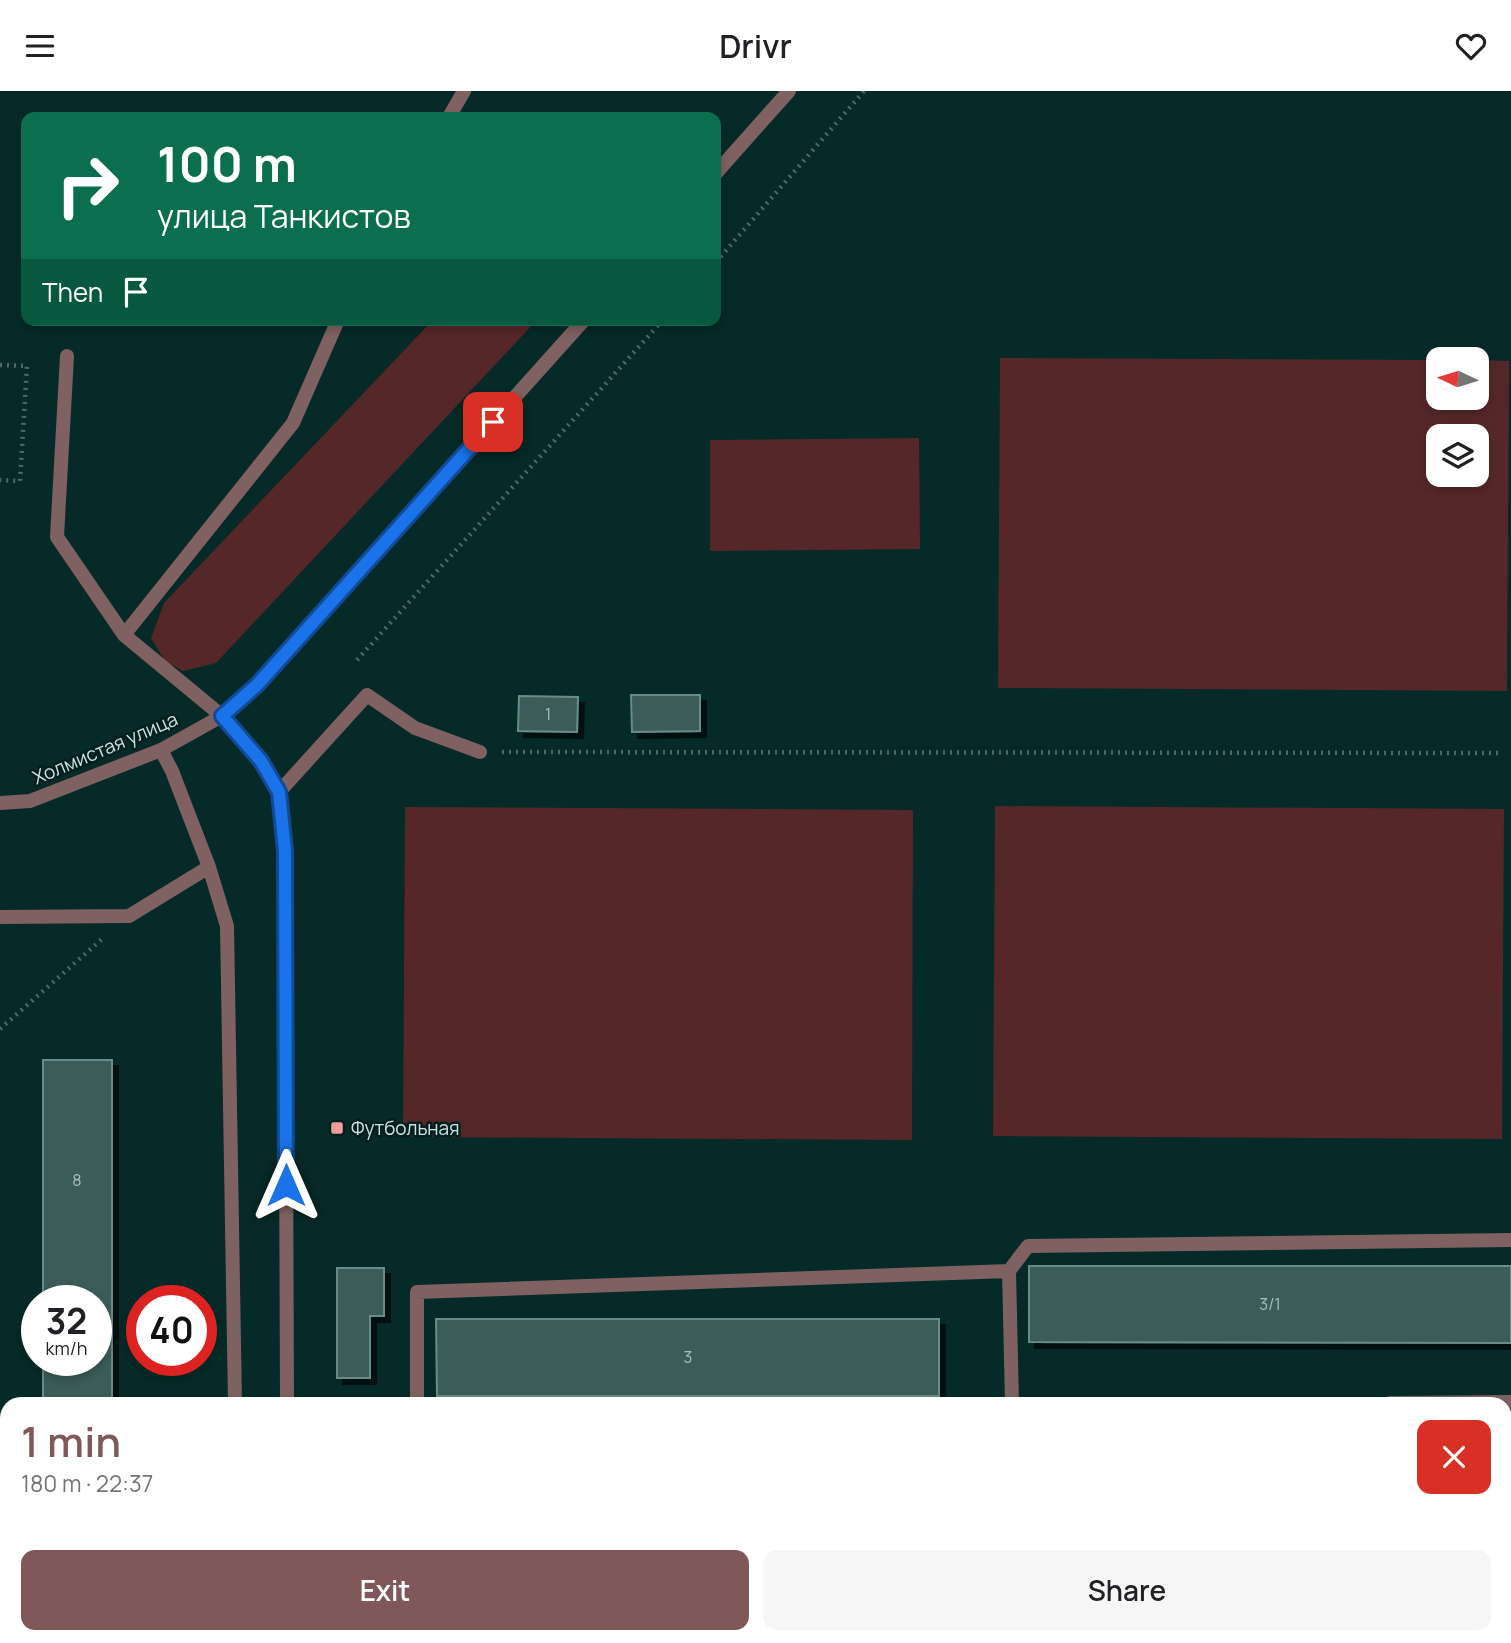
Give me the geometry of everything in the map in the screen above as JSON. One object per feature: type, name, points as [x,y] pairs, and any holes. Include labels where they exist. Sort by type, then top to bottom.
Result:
[{"type":"street","points":[[452,112],[464,91]]},
{"type":"street","points":[[721,167],[789,91]]},
{"type":"street","points":[[124,635],[293,422],[335,326]]},
{"type":"street","name":"Холмистая улица","points":[[0,803],[30,801],[161,750],[222,716],[257,685],[579,326]]},
{"type":"street","points":[[67,356],[57,537],[124,635],[222,716],[261,761],[279,792],[285,851],[286,1397]]},
{"type":"street","points":[[279,792],[368,695],[415,729],[480,752]]},
{"type":"street","points":[[161,750],[172,771],[209,867],[227,926],[235,1397]]},
{"type":"street","points":[[0,917],[129,916],[209,867]]},
{"type":"street","points":[[1012,1397],[1009,1271],[1028,1246],[1511,1240]]},
{"type":"street","points":[[417,1397],[417,1292],[1009,1271]]},
{"type":"path","points":[[721,256],[864,91]]},
{"type":"path","points":[[357,660],[658,326]]},
{"type":"path","points":[[0,365],[27,366],[20,481],[0,480]]},
{"type":"path","points":[[480,752],[1501,753]]},
{"type":"path","points":[[0,1029],[129,916]]},
{"type":"shaded area","points":[[427,326],[531,326],[216,663],[183,671],[165,661],[151,638],[164,603]]},
{"type":"shaded area","points":[[1000,358],[1426,360],[1426,410],[1489,410],[1489,360],[1509,361],[1507,691],[998,688]]},
{"type":"shaded area","points":[[919,438],[920,549],[710,551],[710,440]]},
{"type":"shaded area","points":[[995,806],[1504,809],[1502,1139],[993,1136]]},
{"type":"shaded area","points":[[405,807],[913,810],[912,1140],[403,1137]]},
{"type":"building","points":[[631,695],[700,695],[700,731],[632,732]]},
{"type":"building","points":[[519,696],[578,697],[577,732],[518,731]]},
{"type":"building","points":[[43,1060],[112,1060],[112,1285],[43,1285]]},
{"type":"building","points":[[1029,1266],[1511,1266],[1511,1343],[1029,1342]]},
{"type":"building","points":[[337,1268],[384,1268],[384,1316],[370,1316],[370,1378],[337,1378]]},
{"type":"building","points":[[436,1319],[939,1319],[939,1396],[437,1396]]},
{"type":"building","points":[[43,1376],[112,1376],[112,1397],[43,1397]]},
{"type":"place","name":"Футбольная","points":[[337,1128]]},
{"type":"route","points":[[286,1185],[285,851],[279,792],[261,761],[222,716],[257,685],[493,422]]}]
